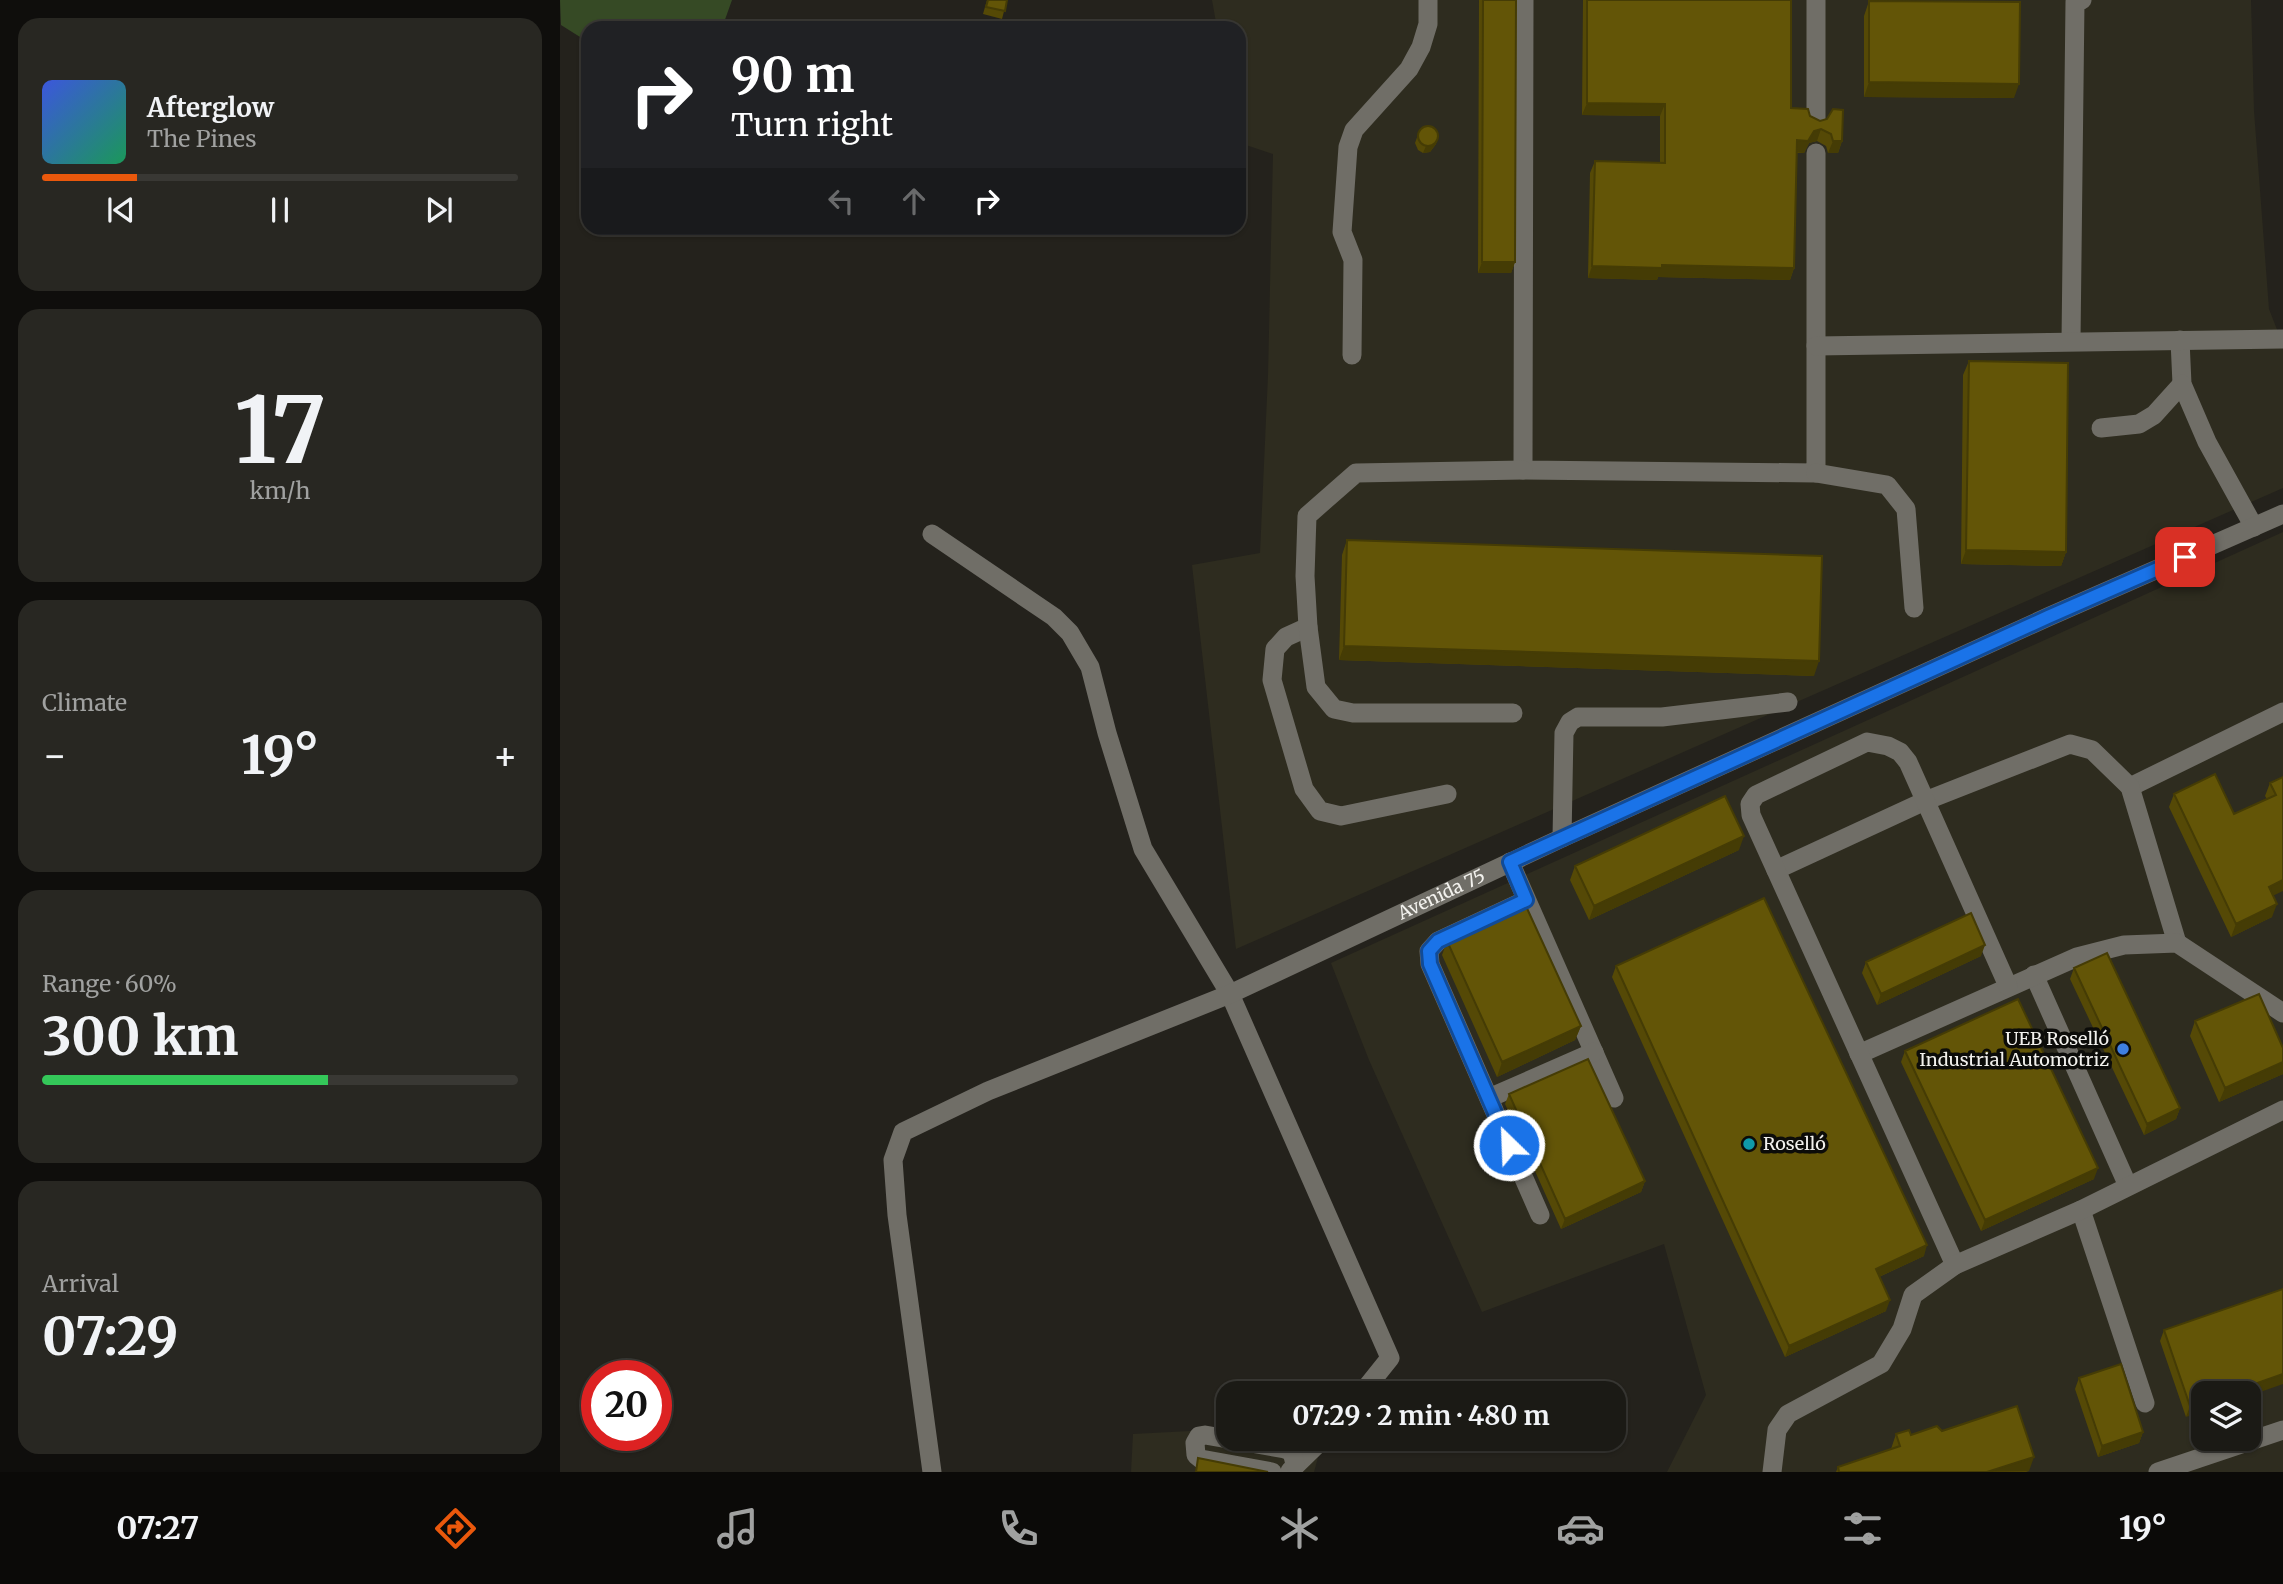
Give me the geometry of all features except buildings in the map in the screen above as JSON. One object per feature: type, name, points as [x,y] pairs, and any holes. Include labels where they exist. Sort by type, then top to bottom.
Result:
[{"type":"street","points":[[1352,355],[1353,260],[1342,232],[1348,147],[1353,130],[1409,69],[1421,47],[1428,24],[1427,0]]},
{"type":"street","points":[[1523,470],[1524,0]]},
{"type":"street","points":[[1816,0],[1816,121]]},
{"type":"street","points":[[2071,341],[2078,3]]},
{"type":"street","points":[[1816,153],[1816,473]]},
{"type":"street","points":[[1816,346],[2283,338]]},
{"type":"street","points":[[2180,340],[2182,384],[2207,442],[2254,527]]},
{"type":"street","points":[[2101,428],[2139,424],[2154,415],[2182,384]]},
{"type":"street","points":[[1513,713],[1353,713],[1334,709],[1317,687],[1308,626],[1305,576],[1307,516],[1356,473],[1523,470],[1816,473],[1887,485],[1906,509],[1914,608]]},
{"type":"street","name":"Avenida 75","points":[[932,1472],[897,1215],[893,1160],[903,1132],[988,1091],[1230,993],[1562,838],[2048,617],[2283,514]]},
{"type":"street","points":[[932,534],[1054,617],[1070,633],[1090,667],[1107,733],[1143,849],[1230,993],[1390,1358],[1372,1381]]},
{"type":"street","points":[[1308,626],[1286,637],[1275,649],[1272,680],[1304,789],[1320,811],[1341,816],[1447,794]]},
{"type":"street","points":[[1562,838],[1564,733],[1570,722],[1578,717],[1662,717],[1788,702]]},
{"type":"street","points":[[2130,787],[2283,712]]},
{"type":"street","points":[[1955,1265],[1751,815],[1751,804],[1756,794],[1867,742],[1888,746],[1899,752],[1908,762],[2008,986]]},
{"type":"street","points":[[1776,870],[1926,801],[2070,744],[2092,750],[2130,787],[2177,943]]},
{"type":"street","points":[[1510,862],[1614,1098]]},
{"type":"street","points":[[1526,900],[1438,941],[1429,951],[1430,964],[1540,1215]]},
{"type":"street","points":[[1860,1055],[2077,957],[2124,945],[2177,943],[2283,1013]]},
{"type":"street","points":[[2034,975],[2128,1186]]},
{"type":"street","points":[[1489,1098],[1594,1052]]},
{"type":"street","points":[[1772,1472],[1777,1430],[1788,1414],[1881,1364],[1902,1329],[1913,1295],[1955,1265],[2081,1210],[2283,1110]]},
{"type":"street","points":[[2081,1210],[2145,1403]]},
{"type":"street","points":[[2158,1472],[2283,1430]]},
{"type":"street","points":[[1272,1472],[1201,1459],[1196,1455],[1195,1443],[1199,1436],[1205,1434],[1285,1449],[1292,1452],[1292,1468]]},
{"type":"street","points":[[1292,1468],[1311,1451]]},
{"type":"shaded area","points":[[1212,0],[2251,0],[2254,111],[2269,309],[2283,345],[2283,488],[1236,949],[1192,565],[1260,553],[1268,375],[1273,154],[1246,145],[1246,21],[1216,21]]},
{"type":"shaded area","points":[[2283,532],[2283,1472],[1667,1472],[1706,1395],[1664,1244],[1482,1312],[1369,1060],[1331,963]]},
{"type":"shaded area","points":[[1216,1430],[1216,1451],[1320,1451],[1314,1472],[1131,1472],[1133,1434]]},
{"type":"green space","points":[[560,0],[732,0],[724,21],[581,21],[581,38],[561,25]]},
{"type":"place","name":"UEB Roselló Industrial Automotriz","points":[[2123,1049]]},
{"type":"place","name":"Roselló","points":[[1749,1144]]},
{"type":"route","points":[[1509,1145],[1430,964],[1429,951],[1438,941],[1526,900],[1510,862],[2185,557]]}]
